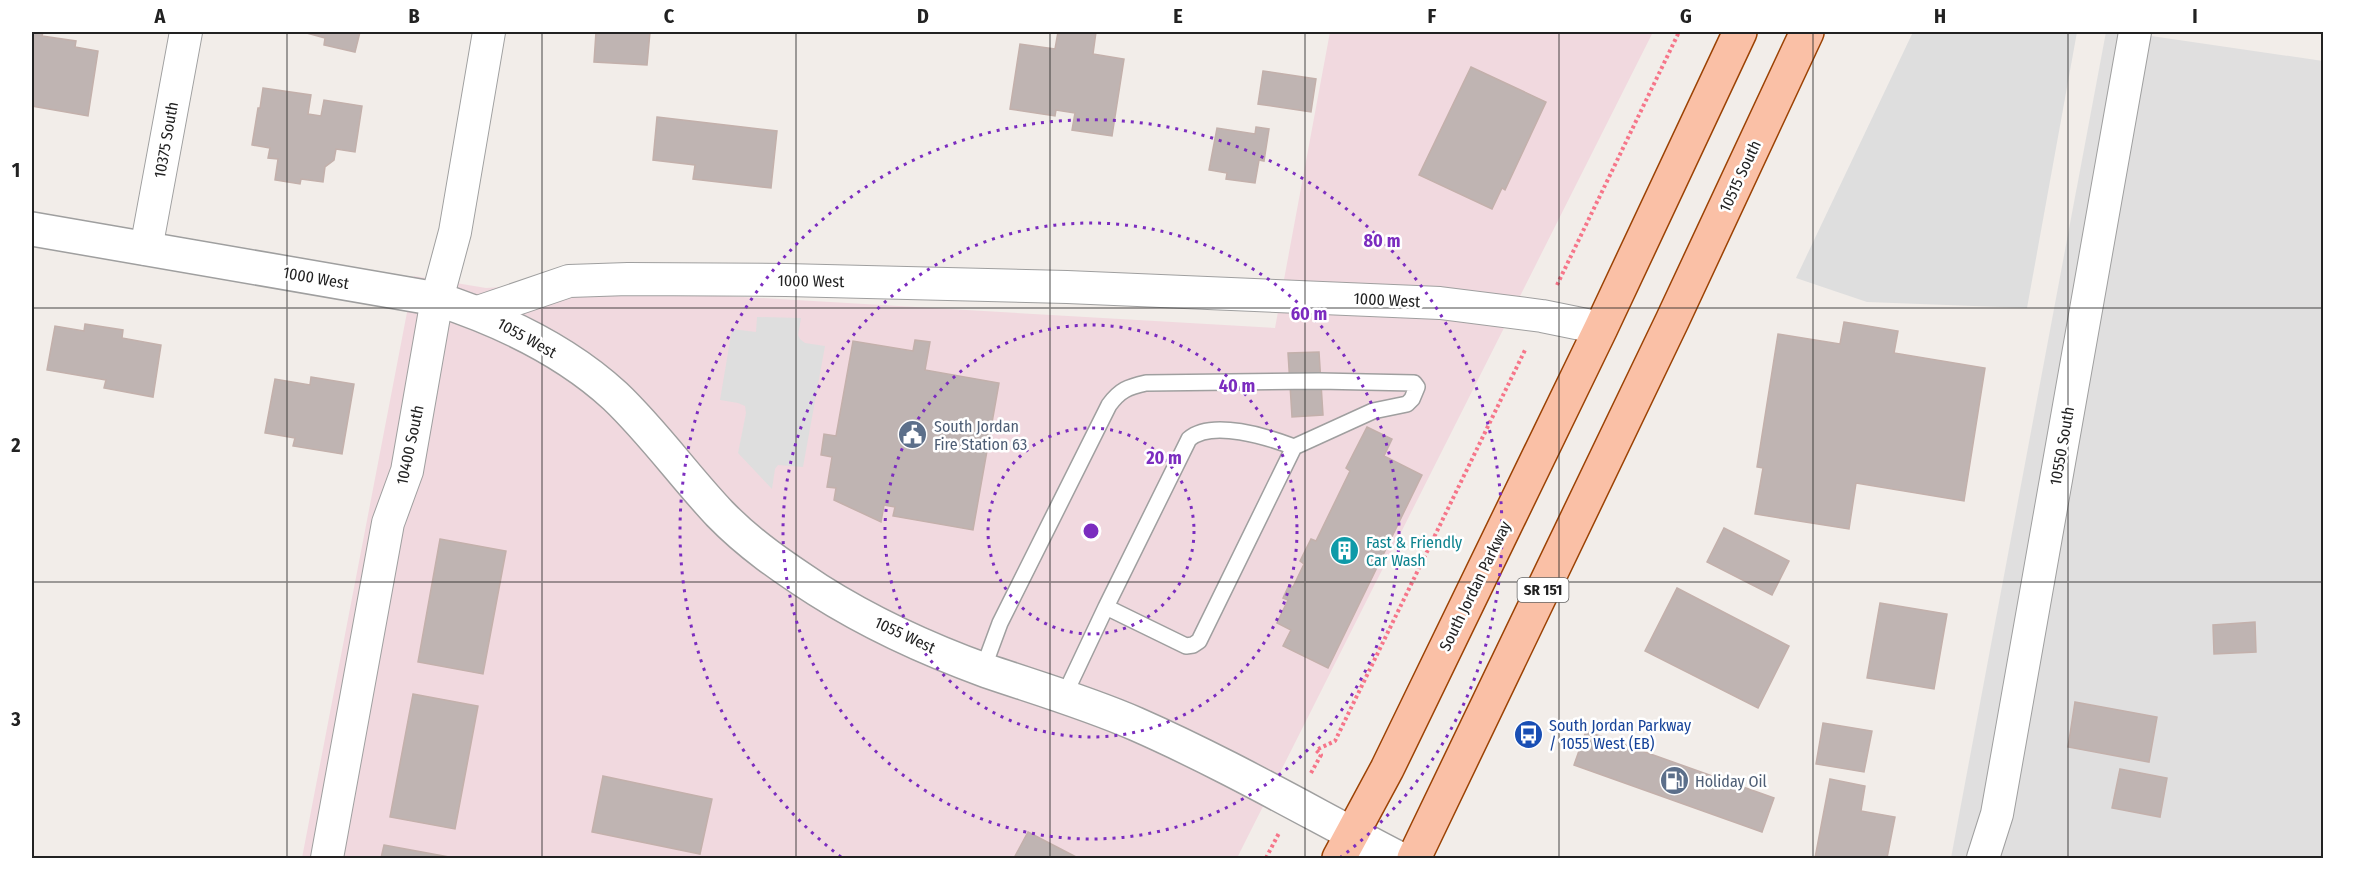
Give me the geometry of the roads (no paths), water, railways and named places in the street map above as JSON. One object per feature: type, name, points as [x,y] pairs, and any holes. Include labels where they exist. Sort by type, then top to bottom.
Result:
[{"type":"main road","points":[[1605,320],[1740,32]]},
{"type":"main road","name":"10515 South","points":[[1414,858],[1672,321],[1807,32]]},
{"type":"main road","name":"South Jordan Parkway","points":[[1345,846],[1386,769],[1605,320]]},
{"type":"street","name":"10375 South","points":[[146,249],[186,32]]},
{"type":"street","name":"10400 South","points":[[327,858],[388,522],[407,471],[437,299],[455,232],[489,32]]},
{"type":"street","name":"10550 South","points":[[1983,858],[1997,814],[2135,32]]},
{"type":"street","name":"1000 West","points":[[32,230],[437,299],[478,312],[569,281],[639,279],[1035,286],[1356,298],[1440,303],[1605,320]]},
{"type":"street","name":"1055 West","points":[[478,312],[536,340],[614,395],[721,515],[768,557],[821,592],[880,625],[983,669],[1064,696],[1134,723],[1296,803],[1345,846],[1398,858]]},
{"type":"lane","points":[[983,669],[1000,623],[1109,405],[1119,392],[1128,387],[1146,383],[1170,382],[1410,382],[1417,387],[1407,404],[1372,411],[1294,447],[1199,641],[1186,646],[1106,607]]},
{"type":"lane","points":[[1064,696],[1189,439],[1203,431],[1250,432],[1294,447]]},
{"type":"place","name":"South Jordan Fire Station 63","points":[[913,435]]},
{"type":"place","name":"Fast & Friendly Car Wash","points":[[1345,551]]},
{"type":"place","name":"South Jordan Parkway / 1055 West (EB)","points":[[1528,734]]},
{"type":"place","name":"Holiday Oil","points":[[1674,781]]}]
